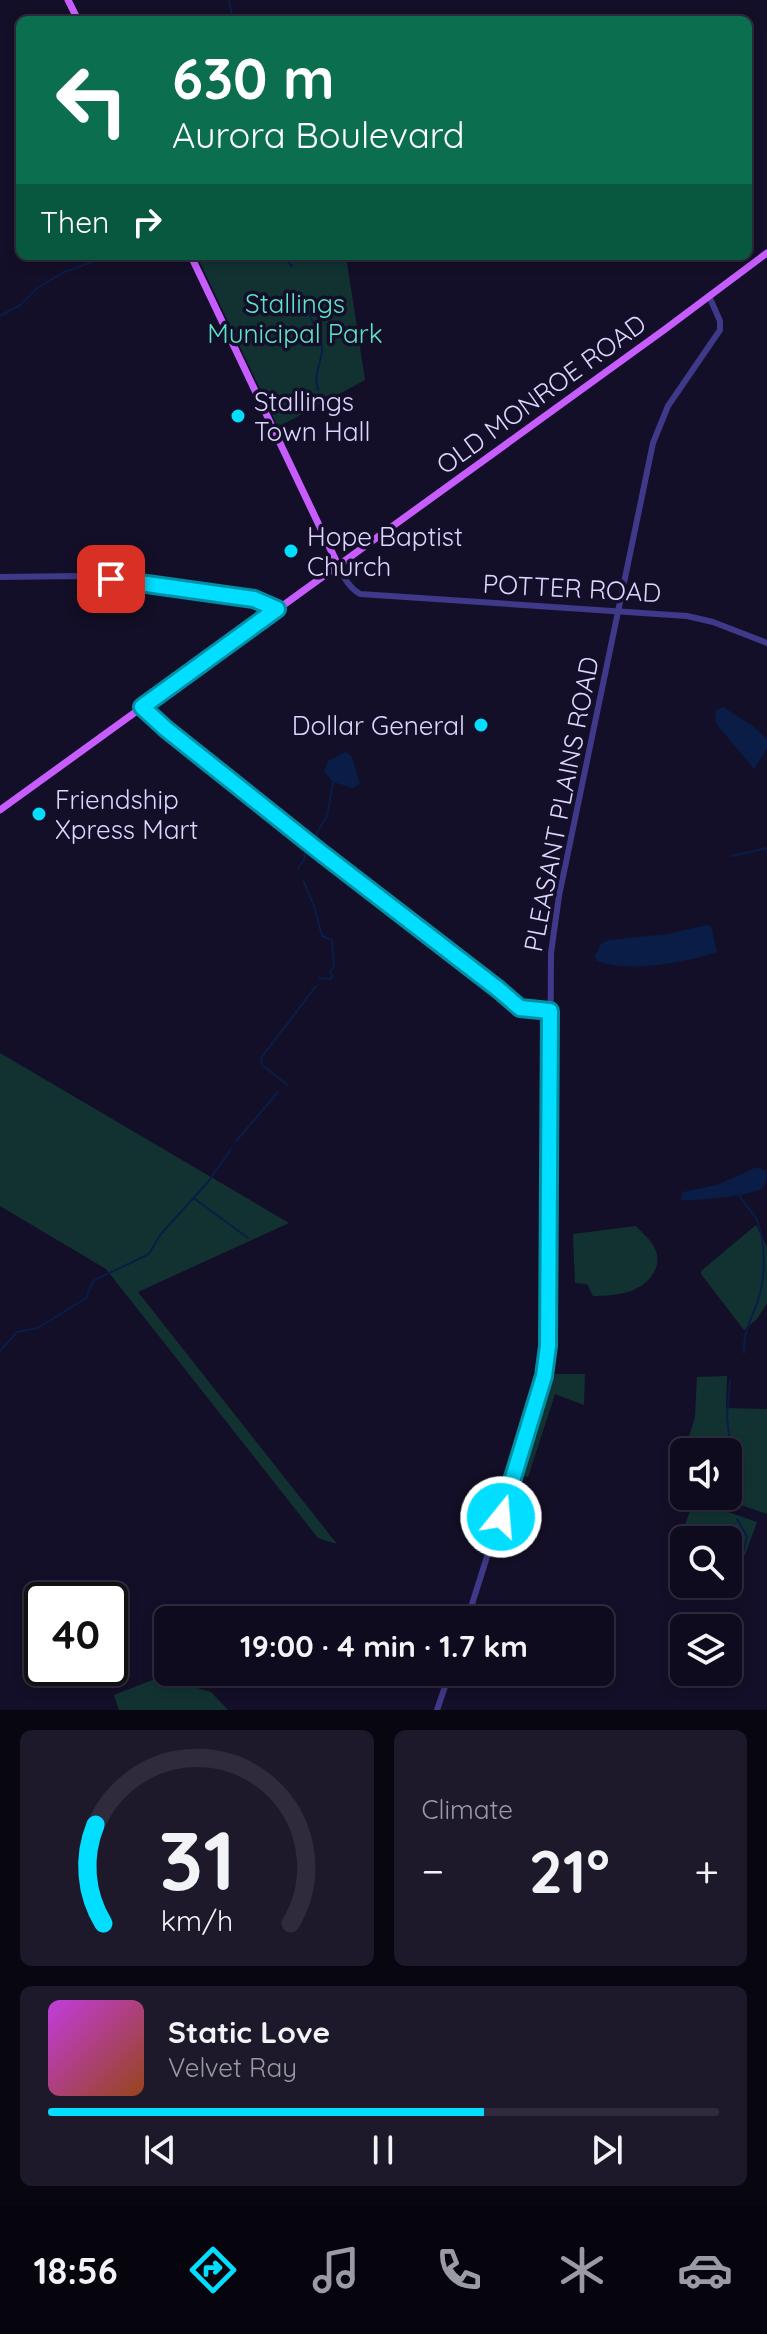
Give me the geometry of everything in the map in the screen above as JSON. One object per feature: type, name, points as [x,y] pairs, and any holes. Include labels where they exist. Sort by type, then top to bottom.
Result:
[{"type":"main road","name":"OLD MONROE ROAD","points":[[0,810],[767,253]]},
{"type":"main road","points":[[193,260],[338,565]]},
{"type":"street","name":"PLEASANT PLAINS ROAD","points":[[472,1606],[546,1370],[549,1336],[551,953],[559,896],[653,443],[668,406],[720,330],[720,321],[709,296]]},
{"type":"street","name":"POTTER ROAD","points":[[338,565],[346,581],[360,594],[661,613],[713,622],[767,643]]},
{"type":"street","points":[[0,577],[63,575],[97,578],[254,599],[277,609]]},
{"type":"street","points":[[142,707],[233,783],[520,1008],[550,1011]]},
{"type":"street","points":[[437,1710],[445,1686]]},
{"type":"green space","name":"Stallings Municipal Park","points":[[199,260],[347,260],[365,380],[278,427]]},
{"type":"green space","points":[[0,1053],[289,1223],[138,1292],[337,1544],[318,1538],[106,1269],[0,1206]]},
{"type":"green space","points":[[756,1225],[767,1247],[767,1303],[757,1319],[744,1330],[701,1271]]},
{"type":"green space","points":[[636,1226],[651,1242],[657,1258],[655,1270],[644,1284],[629,1292],[593,1296],[587,1284],[575,1283],[573,1234]]},
{"type":"green space","points":[[555,1374],[585,1374],[584,1405],[555,1394],[528,1477],[522,1475]]},
{"type":"green space","points":[[727,1376],[726,1408],[767,1409],[767,1514],[742,1505],[742,1438],[689,1438],[695,1417],[697,1377]]},
{"type":"green space","points":[[690,1510],[723,1510],[757,1522],[745,1555],[742,1554],[742,1526],[685,1526]]},
{"type":"green space","points":[[154,1679],[154,1686],[191,1686],[211,1692],[228,1710],[119,1710],[114,1695]]},
{"type":"water","points":[[723,707],[767,739],[767,749],[754,769],[715,722],[716,710]]},
{"type":"water","points":[[346,752],[352,757],[360,784],[352,788],[333,782],[324,771],[328,761]]},
{"type":"water","points":[[711,926],[717,952],[704,956],[673,963],[625,966],[597,961],[595,956],[601,944],[609,940],[667,934]]},
{"type":"water","points":[[757,1167],[766,1171],[766,1182],[756,1191],[680,1200],[683,1192],[717,1185]]},
{"type":"waterway","points":[[229,0],[232,16]]},
{"type":"waterway","points":[[0,316],[64,272],[100,260]]},
{"type":"waterway","points":[[287,260],[292,266]]},
{"type":"waterway","points":[[302,299],[322,345],[316,379],[318,390]]},
{"type":"waterway","points":[[313,839],[327,816],[333,782]]},
{"type":"waterway","points":[[298,868],[304,860],[306,848]]},
{"type":"waterway","points":[[732,856],[767,848]]},
{"type":"waterway","points":[[303,880],[322,936],[332,940],[334,966],[330,971],[331,979],[319,978]]},
{"type":"waterway","points":[[288,1085],[262,1065],[261,1058],[316,986]]},
{"type":"waterway","points":[[236,1141],[278,1092]]},
{"type":"waterway","points":[[0,1351],[17,1332],[38,1328],[86,1298],[93,1281],[149,1254],[160,1235],[208,1182],[231,1149]]},
{"type":"waterway","points":[[739,1195],[757,1220],[764,1254],[761,1289],[746,1331],[744,1353]]},
{"type":"waterway","points":[[195,1199],[248,1238]]},
{"type":"waterway","points":[[730,1381],[727,1416],[730,1438]]},
{"type":"waterway","points":[[737,1519],[747,1537],[744,1550]]},
{"type":"place","name":"Stallings Town Hall","points":[[238,416]]},
{"type":"place","name":"Hope Baptist Church","points":[[291,551]]},
{"type":"place","name":"Dollar General","points":[[481,725]]},
{"type":"place","name":"Friendship Xpress Mart","points":[[39,814]]},
{"type":"route","points":[[111,579],[254,599],[277,609],[142,707],[233,783],[520,1008],[550,1011],[550,1234],[546,1370],[501,1517]]}]
